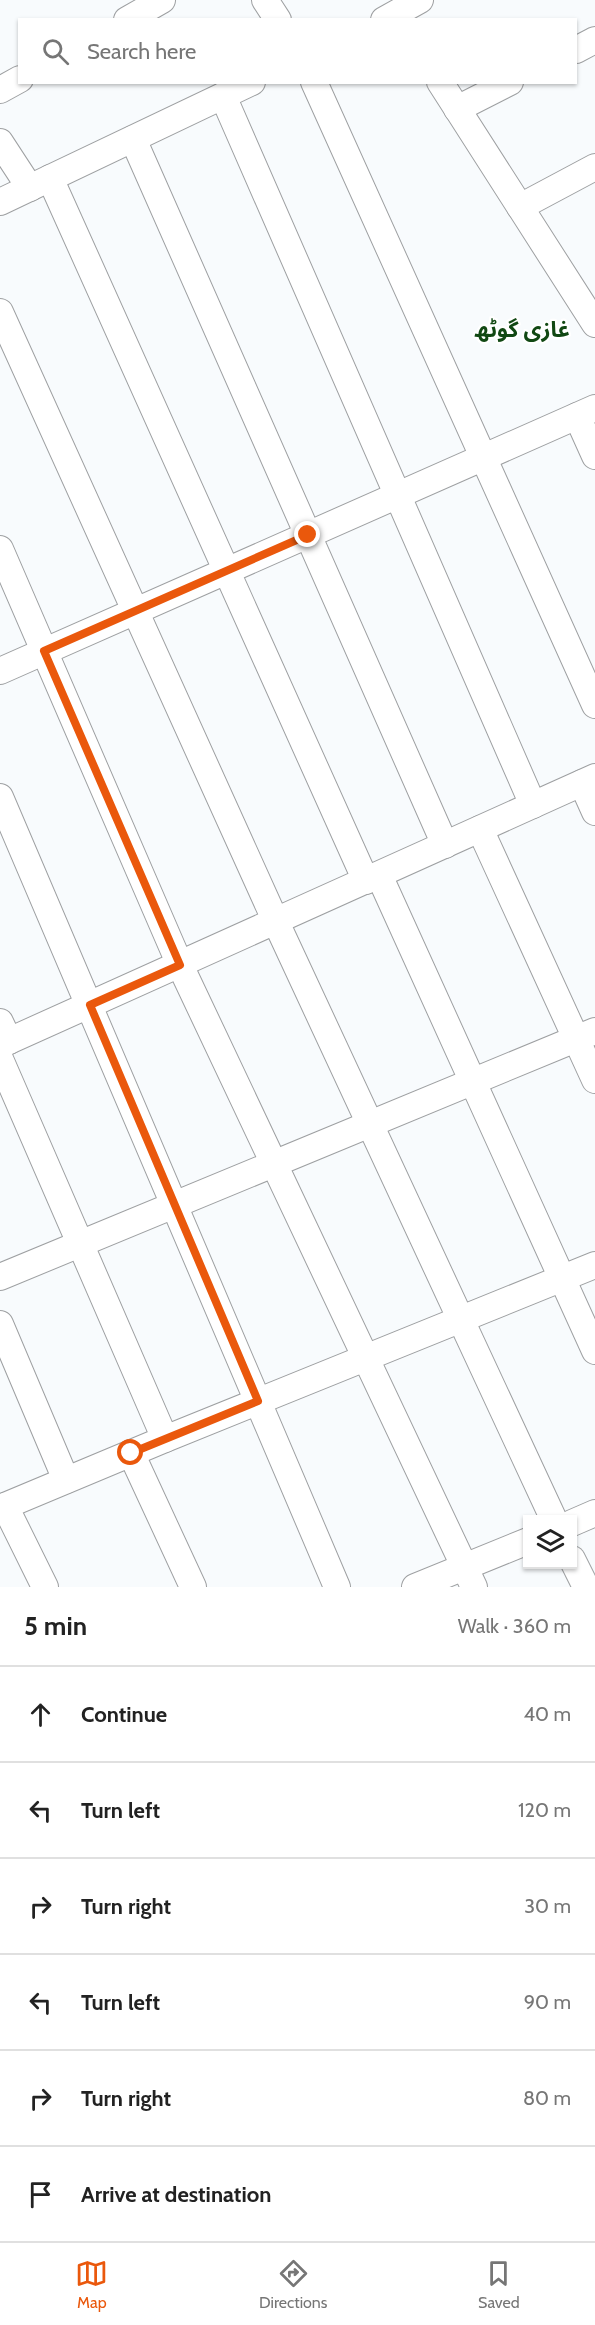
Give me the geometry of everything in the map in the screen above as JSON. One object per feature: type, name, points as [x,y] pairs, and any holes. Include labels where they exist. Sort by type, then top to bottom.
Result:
[{"type":"street","points":[[130,18],[162,0]]},
{"type":"street","points":[[265,0],[277,18]]},
{"type":"street","points":[[392,13],[420,0]]},
{"type":"street","points":[[577,49],[595,40]]},
{"type":"street","points":[[0,90],[18,80]]},
{"type":"street","points":[[0,202],[248,84]]},
{"type":"street","points":[[315,84],[595,705]]},
{"type":"street","points":[[441,84],[520,207],[591,311]]},
{"type":"street","points":[[457,109],[506,84]]},
{"type":"street","points":[[223,96],[533,805]]},
{"type":"street","points":[[133,139],[446,845]]},
{"type":"street","points":[[0,142],[40,183],[472,1082],[595,1351]]},
{"type":"street","points":[[520,207],[595,167]]},
{"type":"street","points":[[0,312],[276,922],[552,1515]]},
{"type":"street","points":[[0,671],[586,412],[595,456]]},
{"type":"street","points":[[0,549],[180,965],[469,1577]]},
{"type":"street","points":[[165,1439],[80,1244],[2,1042],[180,965],[589,780],[595,812]]},
{"type":"street","points":[[0,797],[337,1587]]},
{"type":"street","points":[[480,829],[586,1035],[595,1080]]},
{"type":"street","points":[[0,1277],[586,1035]]},
{"type":"street","points":[[45,1587],[3,1507],[595,1265]]},
{"type":"street","points":[[0,1324],[66,1480]]},
{"type":"street","points":[[131,1453],[194,1587]]},
{"type":"street","points":[[577,1520],[595,1513]]},
{"type":"street","points":[[415,1587],[469,1577],[523,1544]]},
{"type":"street","points":[[577,1568],[586,1587]]},
{"type":"district","name":"غازی گوٹھ","points":[[522,329]]},
{"type":"route","points":[[131,1453],[258,1401],[90,1005],[180,965],[44,651],[308,535]]}]
